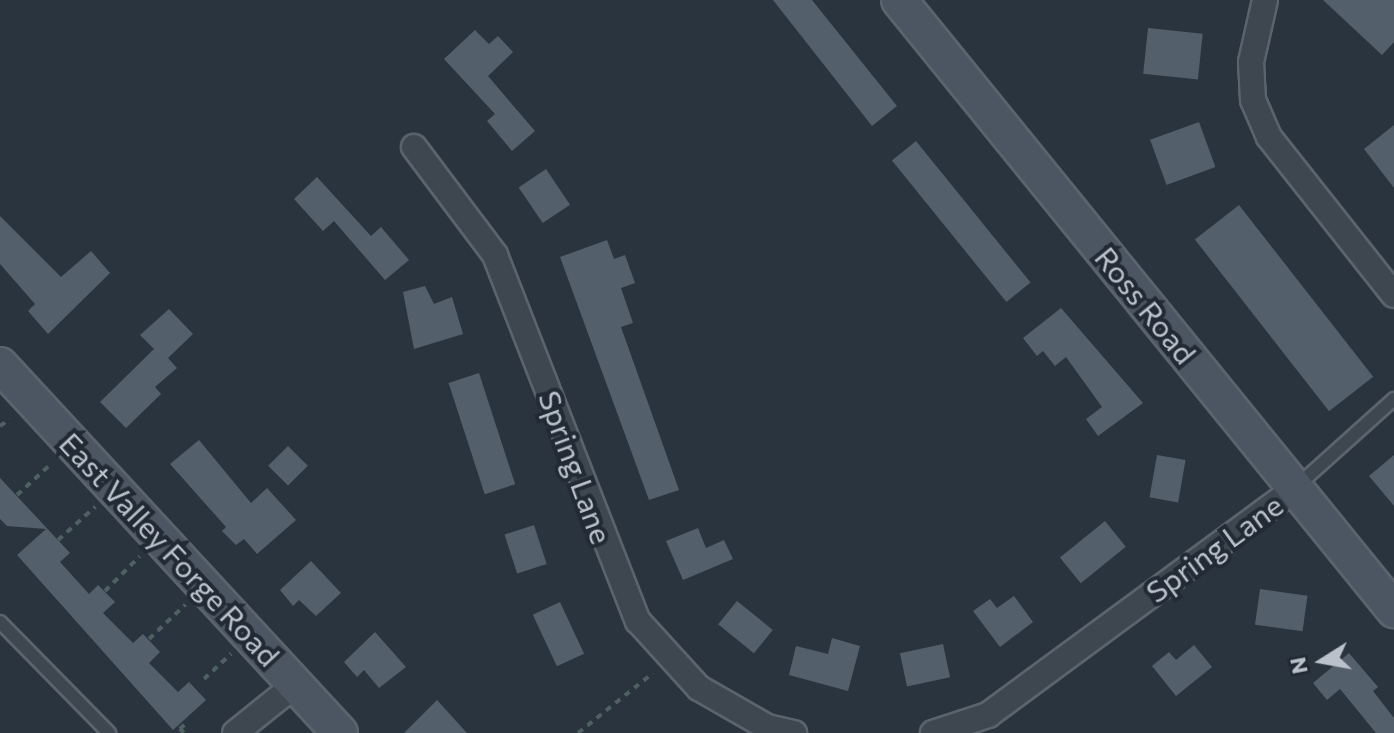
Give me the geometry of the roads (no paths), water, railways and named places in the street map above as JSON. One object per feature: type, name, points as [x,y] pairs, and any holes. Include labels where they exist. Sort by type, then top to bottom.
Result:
[{"type":"street","name":"Ross Road","points":[[899,0],[1394,610]]},
{"type":"street","points":[[1265,0],[1251,62],[1253,100],[1269,137],[1394,295]]},
{"type":"street","name":"Spring Lane","points":[[414,147],[495,255],[607,552],[638,621],[699,688],[767,727],[794,733]]},
{"type":"street","name":"East Valley Forge Road","points":[[0,365],[340,733]]},
{"type":"street","name":"Spring Lane","points":[[933,733],[992,724],[1294,489]]},
{"type":"street","points":[[235,733],[295,685]]},
{"type":"lane","points":[[1294,489],[1394,399]]},
{"type":"lane","points":[[0,622],[109,733]]}]
